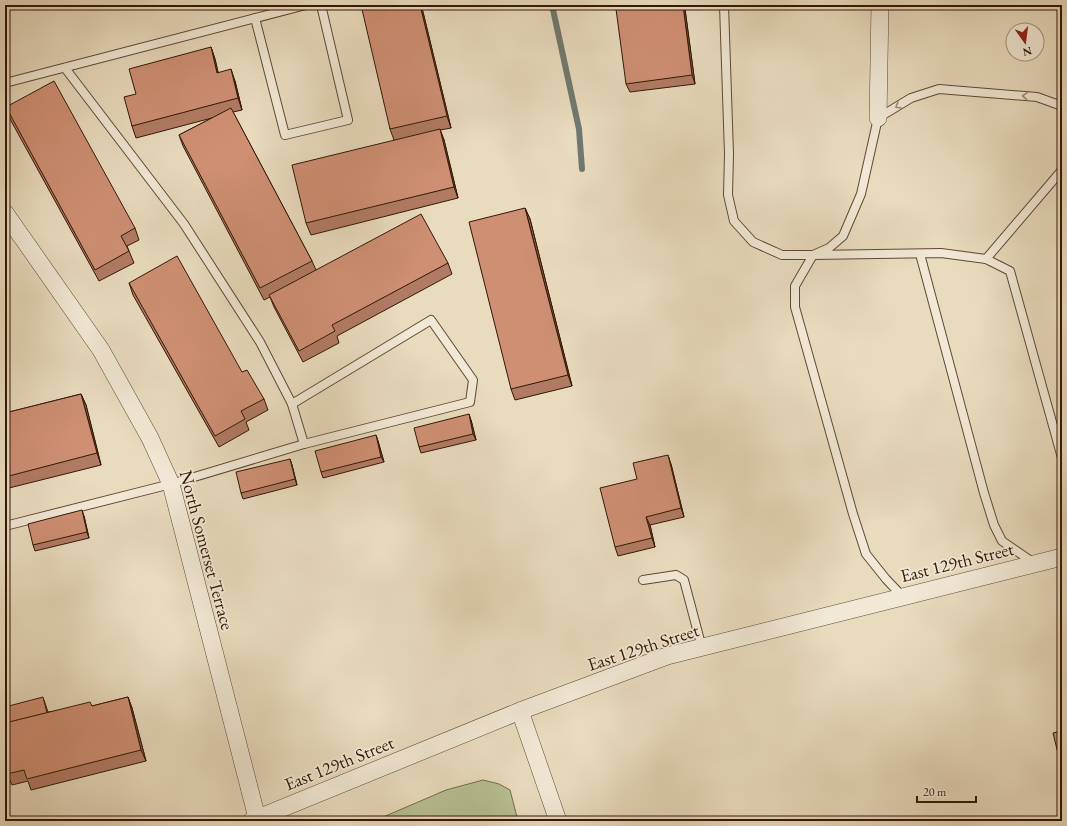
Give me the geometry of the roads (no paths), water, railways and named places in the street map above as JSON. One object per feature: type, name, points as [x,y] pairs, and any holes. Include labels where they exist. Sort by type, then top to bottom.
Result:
[{"type":"street","points":[[877,6],[878,118]]},
{"type":"street","name":"North Somerset Terrace","points":[[5,213],[101,350],[150,438],[171,484],[254,820]]},
{"type":"street","name":"East 129th Street","points":[[254,820],[520,711],[667,656],[1062,557]]},
{"type":"street","points":[[520,711],[558,821]]},
{"type":"lane","points":[[5,83],[306,5]]},
{"type":"lane","points":[[255,18],[285,135],[348,120],[321,5]]},
{"type":"lane","points":[[724,5],[729,154],[728,195],[734,221],[753,242],[782,255],[941,253],[986,259],[1010,271],[1062,458]]},
{"type":"lane","points":[[65,68],[184,224],[260,342],[292,404],[304,444]]},
{"type":"lane","points":[[903,596],[886,579],[866,554],[853,514],[795,307],[795,286],[813,255],[829,248],[843,236],[861,194],[878,118],[911,98],[939,89],[1037,96],[1062,106]]},
{"type":"lane","points":[[986,259],[1062,170]]},
{"type":"lane","points":[[920,254],[994,526],[1002,541],[1035,564]]},
{"type":"lane","points":[[5,526],[171,484],[304,444],[470,402],[473,380],[431,320],[292,404]]},
{"type":"lane","points":[[643,580],[676,575],[684,580],[702,648]]},
{"type":"waterway","points":[[552,5],[579,129],[582,169]]}]
